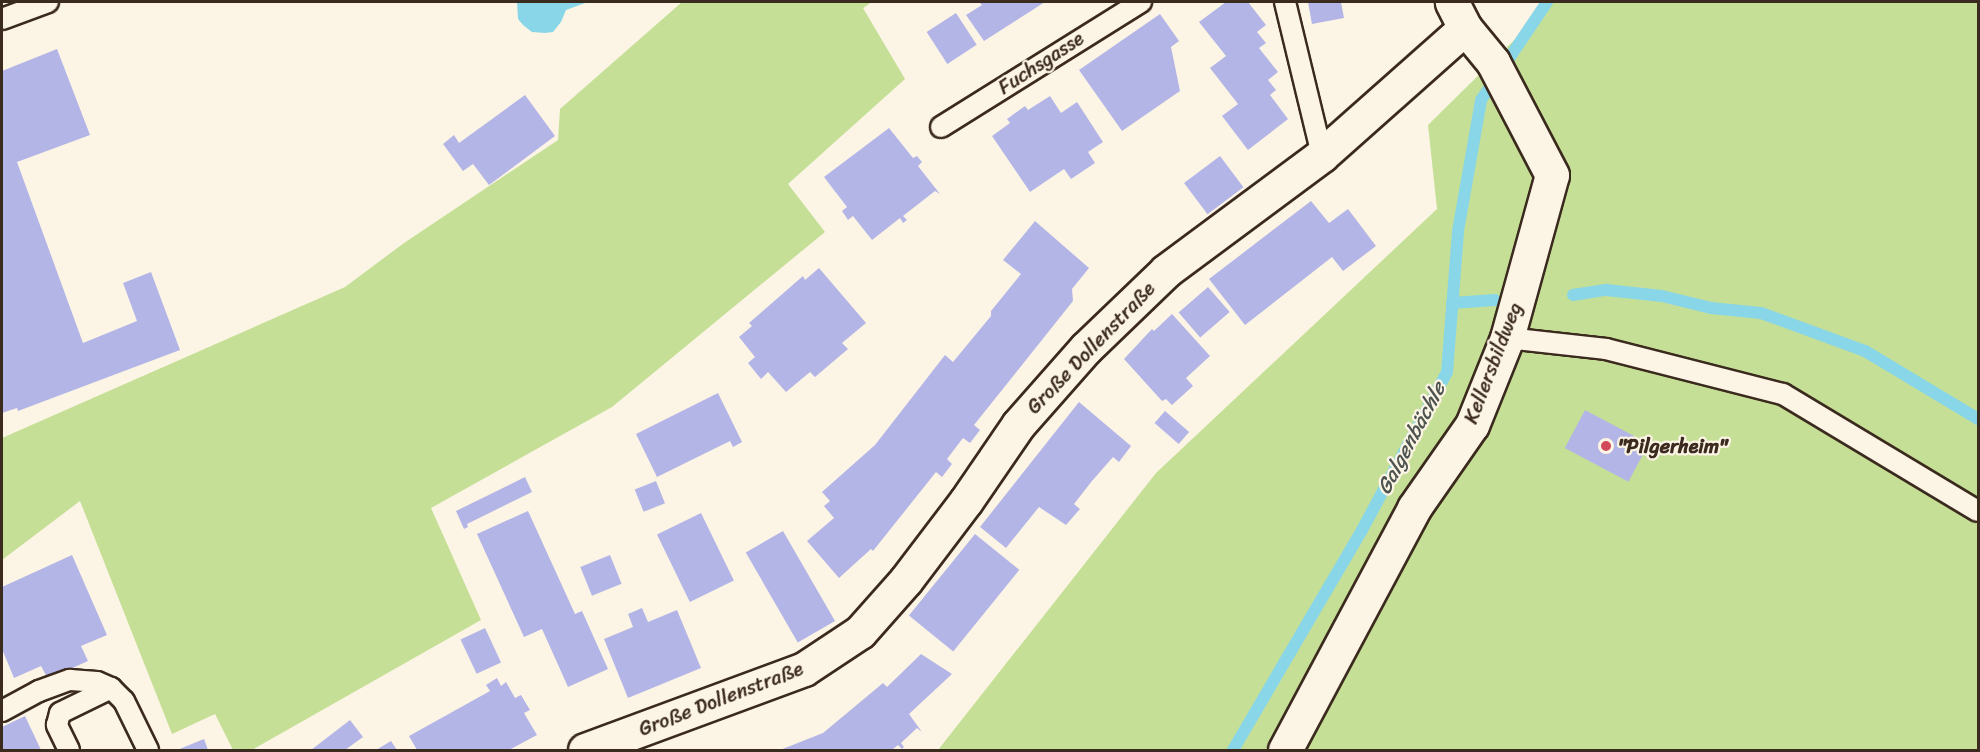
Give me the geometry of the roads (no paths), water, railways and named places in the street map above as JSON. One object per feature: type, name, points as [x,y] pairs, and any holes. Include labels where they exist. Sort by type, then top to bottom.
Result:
[{"type":"street","name":"Große Dollenstraße","points":[[585,750],[804,669],[860,632],[906,580],[966,501],[1018,425],[1086,348],[1166,271],[1322,155],[1459,15]]},
{"type":"street","name":"Kellersbildweg","points":[[1285,750],[1414,508],[1472,425],[1507,338],[1552,175],[1493,62],[1459,15]]},
{"type":"lane","points":[[2,19],[48,2]]},
{"type":"lane","name":"Fuchsgasse","points":[[941,127],[1141,2]]},
{"type":"lane","points":[[1285,2],[1322,155]]},
{"type":"lane","points":[[1507,338],[1606,349],[1783,394],[1978,511]]},
{"type":"lane","points":[[2,711],[39,691],[70,680],[97,682],[111,688],[124,701],[148,750]]},
{"type":"lane","points":[[69,750],[57,725],[60,713],[111,688]]},
{"type":"water","points":[[517,2],[588,2],[566,10],[561,22],[553,32],[545,33],[532,32],[523,25],[518,19]]},
{"type":"waterway","name":"Galgenbächle","points":[[1233,750],[1362,530],[1447,372],[1458,231],[1481,100],[1547,2]]},
{"type":"waterway","points":[[1573,295],[1606,290],[1662,296],[1711,308],[1761,313],[1865,351],[1978,419]]},
{"type":"waterway","points":[[1452,303],[1495,300]]},
{"type":"place","name":"\"Pilgerheim\"","points":[[1606,446]]}]
